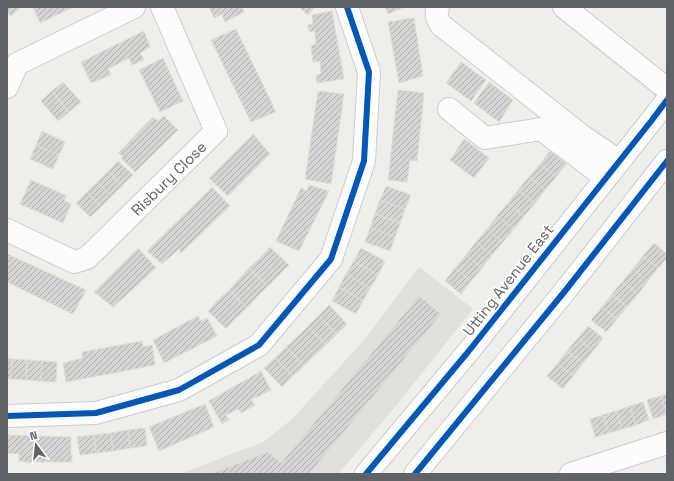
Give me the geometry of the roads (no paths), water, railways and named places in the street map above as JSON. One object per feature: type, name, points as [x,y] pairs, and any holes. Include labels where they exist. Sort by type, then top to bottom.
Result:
[{"type":"street","points":[[7,87],[12,59],[134,7]]},
{"type":"street","name":"Risbury Close","points":[[7,230],[74,262],[87,258],[216,130],[162,7]]},
{"type":"street","points":[[7,416],[96,413],[179,390],[259,345],[331,258],[364,161],[369,72],[347,7]]},
{"type":"street","points":[[438,7],[436,12],[437,19],[441,25],[582,136],[613,169]]},
{"type":"street","points":[[564,7],[667,89]]},
{"type":"street","name":"Utting Avenue East","points":[[366,474],[468,352],[667,100]]},
{"type":"street","points":[[449,109],[485,138],[541,129],[613,169]]},
{"type":"street","points":[[415,474],[565,291],[667,161]]},
{"type":"street","points":[[571,474],[595,470],[667,443]]}]
